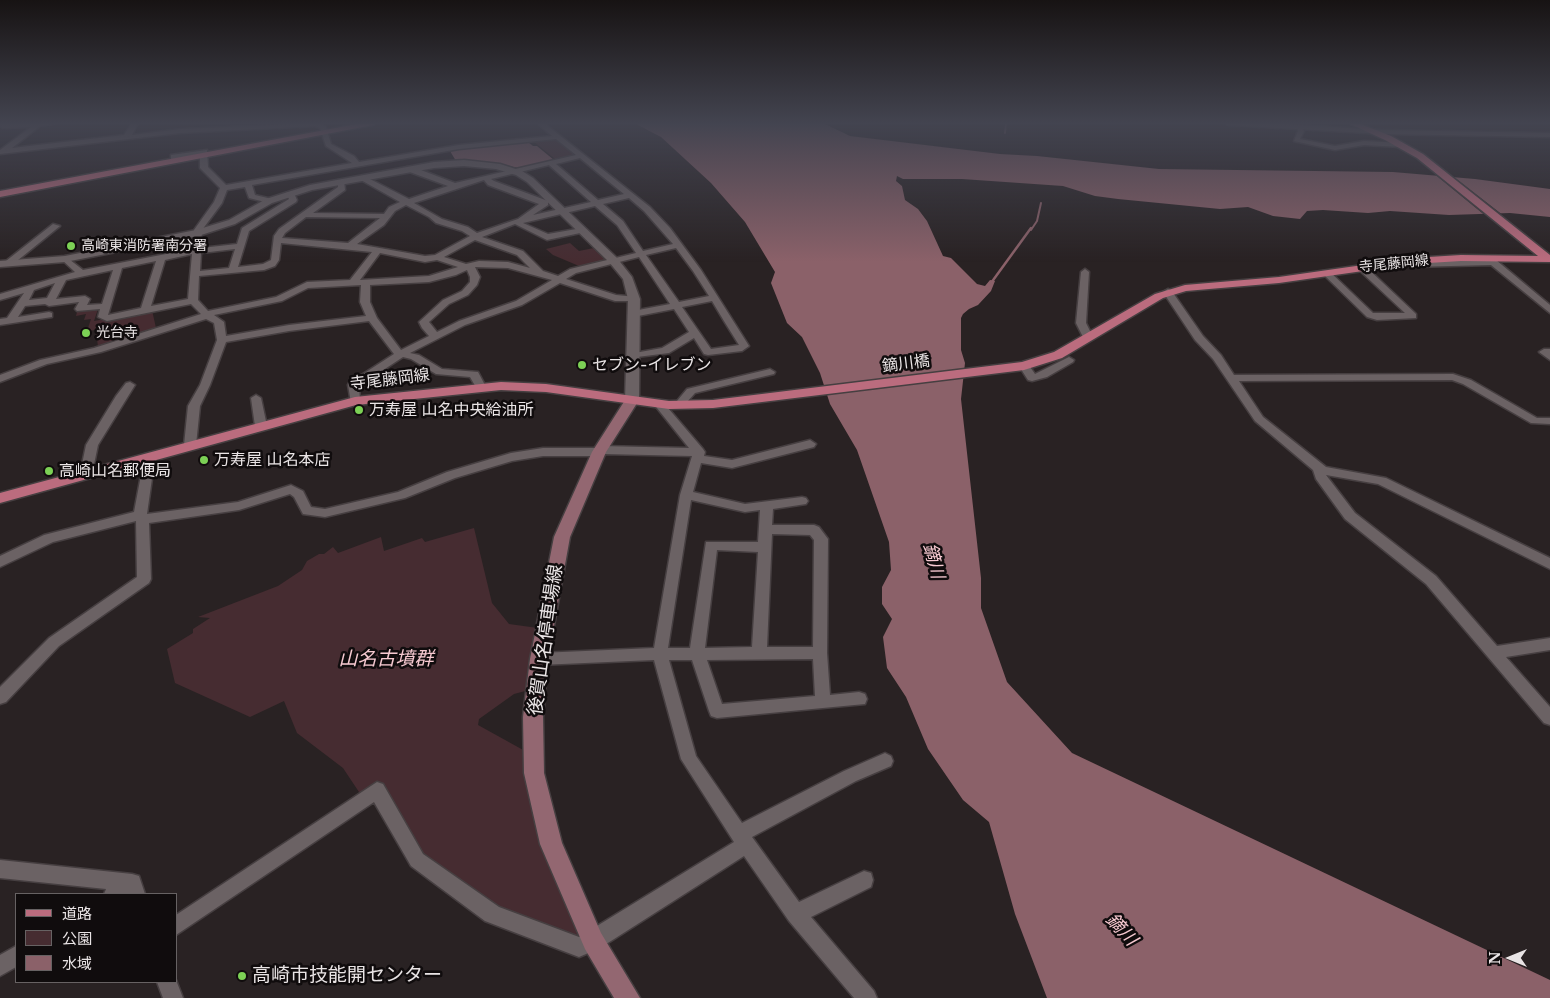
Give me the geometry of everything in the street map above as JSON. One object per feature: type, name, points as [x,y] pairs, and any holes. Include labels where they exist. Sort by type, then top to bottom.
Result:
[{"type":"main road","points":[[0,194],[127,170]]},
{"type":"main road","name":"寺尾藤岡線","points":[[1438,170],[1547,258]]},
{"type":"main road","name":"寺尾藤岡線","points":[[1022,367],[1058,355],[1168,292],[1199,286],[1279,280],[1404,262],[1461,258],[1547,258]]},
{"type":"main road","name":"鏑川橋","points":[[796,394],[1022,367]]},
{"type":"main road","name":"寺尾藤岡線","points":[[0,498],[355,401],[481,387],[527,386],[682,405],[713,404],[796,394]]},
{"type":"main road","name":"後賀山名停車場線","points":[[628,998],[594,941],[551,844],[534,773],[533,717],[539,660],[562,538],[600,451],[632,400]]},
{"type":"street","points":[[206,170],[224,188]]},
{"type":"street","points":[[224,188],[333,170]]},
{"type":"street","points":[[360,170],[364,178],[432,214],[439,221],[465,229],[476,236],[520,253],[540,273]]},
{"type":"street","points":[[5,264],[64,259],[198,233],[232,222],[269,201],[290,193],[407,170]]},
{"type":"street","points":[[412,170],[455,186]]},
{"type":"street","points":[[509,170],[530,180],[564,211],[613,260],[628,278],[634,299],[632,400]]},
{"type":"street","points":[[349,246],[370,232],[392,209],[455,186],[520,170]]},
{"type":"street","points":[[560,170],[620,223],[708,352],[742,348],[744,346],[715,298],[667,230],[630,195],[598,170]]},
{"type":"street","points":[[485,177],[491,183],[545,203],[519,222]]},
{"type":"street","points":[[195,274],[264,267],[272,264],[275,260],[278,236],[342,188],[340,182]]},
{"type":"street","points":[[248,185],[252,196],[269,201]]},
{"type":"street","points":[[190,445],[194,406],[205,385],[222,340],[219,322],[207,315],[193,301],[198,233],[205,218],[218,203],[224,188]]},
{"type":"street","points":[[233,270],[245,230],[293,200],[290,193]]},
{"type":"street","points":[[278,240],[349,246],[426,259],[436,257],[476,236],[519,222],[630,195]]},
{"type":"street","points":[[305,215],[385,216]]},
{"type":"street","points":[[262,221],[292,224]]},
{"type":"street","points":[[519,222],[519,224],[547,237],[582,230]]},
{"type":"street","points":[[5,264],[56,226]]},
{"type":"street","points":[[355,401],[353,385],[402,353],[468,320],[520,303],[573,271],[678,245]]},
{"type":"street","points":[[0,296],[81,273],[196,251],[240,246]]},
{"type":"street","points":[[353,282],[378,250]]},
{"type":"street","points":[[435,336],[424,322],[446,302],[465,293],[470,288],[475,277],[471,268],[436,257]]},
{"type":"street","points":[[144,310],[161,258]]},
{"type":"street","points":[[64,259],[81,273]]},
{"type":"street","points":[[1404,262],[1412,264],[1493,262],[1550,310]]},
{"type":"street","points":[[0,379],[44,362],[97,350],[216,311],[279,299],[296,289],[307,286],[429,279],[453,273],[467,266],[479,264],[508,265],[540,273],[615,298],[634,299]]},
{"type":"street","points":[[118,267],[103,317],[107,318],[193,301]]},
{"type":"street","points":[[1326,273],[1370,315],[1377,317],[1413,316],[1361,267]]},
{"type":"street","points":[[1085,272],[1081,323],[1088,337]]},
{"type":"street","points":[[50,300],[63,278]]},
{"type":"street","points":[[366,282],[365,302],[372,318],[398,352],[415,357],[435,371],[474,374],[481,387]]},
{"type":"street","points":[[5,321],[21,304],[30,291],[29,289]]},
{"type":"street","points":[[1168,292],[1199,338],[1217,357],[1259,419],[1319,469],[1382,481],[1550,564]]},
{"type":"street","points":[[633,314],[715,298]]},
{"type":"street","points":[[21,304],[50,300],[49,302],[85,299],[80,309],[106,306]]},
{"type":"street","points":[[5,321],[49,315]]},
{"type":"street","points":[[222,340],[289,328],[372,318]]},
{"type":"street","points":[[633,356],[665,352],[695,333]]},
{"type":"street","points":[[1550,352],[1544,352],[1550,357]]},
{"type":"street","points":[[1022,367],[1032,378],[1043,375],[1069,360]]},
{"type":"street","points":[[682,405],[682,401],[691,391],[770,372]]},
{"type":"street","points":[[1232,378],[1453,377],[1467,382],[1527,417],[1535,420],[1550,421]]},
{"type":"street","points":[[86,474],[92,445],[130,385]]},
{"type":"street","points":[[256,398],[261,426]]},
{"type":"street","points":[[658,403],[698,455]]},
{"type":"street","points":[[0,562],[49,538],[141,517],[239,506],[291,489],[299,494],[307,511],[325,513],[401,495],[451,475],[511,457],[543,452],[600,451],[698,455],[732,464],[810,444]]},
{"type":"street","points":[[698,455],[686,495],[660,654],[689,759],[796,914],[867,998]]},
{"type":"street","points":[[0,697],[54,642],[144,579],[141,517],[149,457]]},
{"type":"street","points":[[1319,469],[1320,476],[1350,516],[1431,580],[1550,718]]},
{"type":"street","points":[[686,495],[745,508],[802,501]]},
{"type":"street","points":[[759,653],[766,506]]},
{"type":"street","points":[[766,529],[814,530],[820,539],[820,652],[823,701]]},
{"type":"street","points":[[764,547],[711,545],[697,654],[717,711],[859,699]]},
{"type":"street","points":[[1493,653],[1550,644]]},
{"type":"street","points":[[539,660],[660,654],[820,652]]},
{"type":"street","points":[[178,925],[376,790],[417,860],[492,914],[579,947],[594,941],[743,839],[850,776],[885,761]]},
{"type":"street","points":[[0,869],[134,888]]},
{"type":"street","points":[[796,914],[864,880]]},
{"type":"street","points":[[117,893],[134,888]]},
{"type":"street","points":[[0,966],[15,957]]},
{"type":"street","points":[[166,983],[172,998]]},
{"type":"green space","points":[[570,243],[579,251],[594,248],[606,260],[579,266],[553,255],[546,249]]},
{"type":"green space","points":[[98,309],[94,321],[152,310],[156,328],[98,347],[96,330],[87,331],[91,319],[84,320],[86,314],[76,316],[77,312]]},
{"type":"green space","name":"山名古墳群","points":[[474,528],[492,603],[509,624],[538,628],[529,690],[514,694],[479,719],[478,725],[525,751],[528,786],[549,868],[585,936],[578,941],[501,911],[423,859],[382,789],[361,795],[343,768],[297,733],[284,701],[250,717],[175,683],[167,649],[193,633],[193,629],[210,618],[198,617],[278,586],[302,570],[307,561],[319,554],[324,554],[333,547],[338,553],[381,537],[384,551],[422,538],[425,542]]},
{"type":"water","name":"鏑川","points":[[696,170],[1204,170],[1393,172],[1475,179],[1550,189],[1550,217],[1510,213],[1449,215],[1390,211],[1368,213],[1323,210],[1307,211],[1300,219],[1273,216],[1248,207],[1220,209],[1095,196],[1063,186],[962,179],[903,179],[897,176],[896,181],[902,186],[905,200],[918,209],[927,221],[943,256],[951,258],[977,284],[985,286],[990,280],[995,281],[991,291],[978,305],[969,309],[961,318],[961,350],[965,363],[961,399],[981,578],[981,608],[1007,682],[1072,753],[1550,980],[1550,998],[1047,998],[1015,914],[989,822],[963,800],[928,749],[906,697],[887,668],[883,637],[892,619],[882,604],[882,587],[891,570],[889,542],[857,450],[830,404],[820,373],[802,337],[787,323],[771,283],[775,272],[745,222],[711,183]]},
{"type":"pier","points":[[1432,172],[1450,174],[1504,216],[1487,217]]},
{"type":"waterway","points":[[1031,230],[1037,221],[1041,203]]},
{"type":"waterway","points":[[991,283],[1031,228]]},
{"type":"place","name":"高崎東消防署南分署","points":[[71,246]]},
{"type":"place","name":"光台寺","points":[[86,333]]},
{"type":"place","name":"セブン-イレブン","points":[[582,365]]},
{"type":"place","name":"万寿屋 山名中央給油所","points":[[359,410]]},
{"type":"place","name":"万寿屋 山名本店","points":[[204,460]]},
{"type":"place","name":"高崎山名郵便局","points":[[49,471]]},
{"type":"place","name":"高崎市技能開センター","points":[[242,976]]}]
